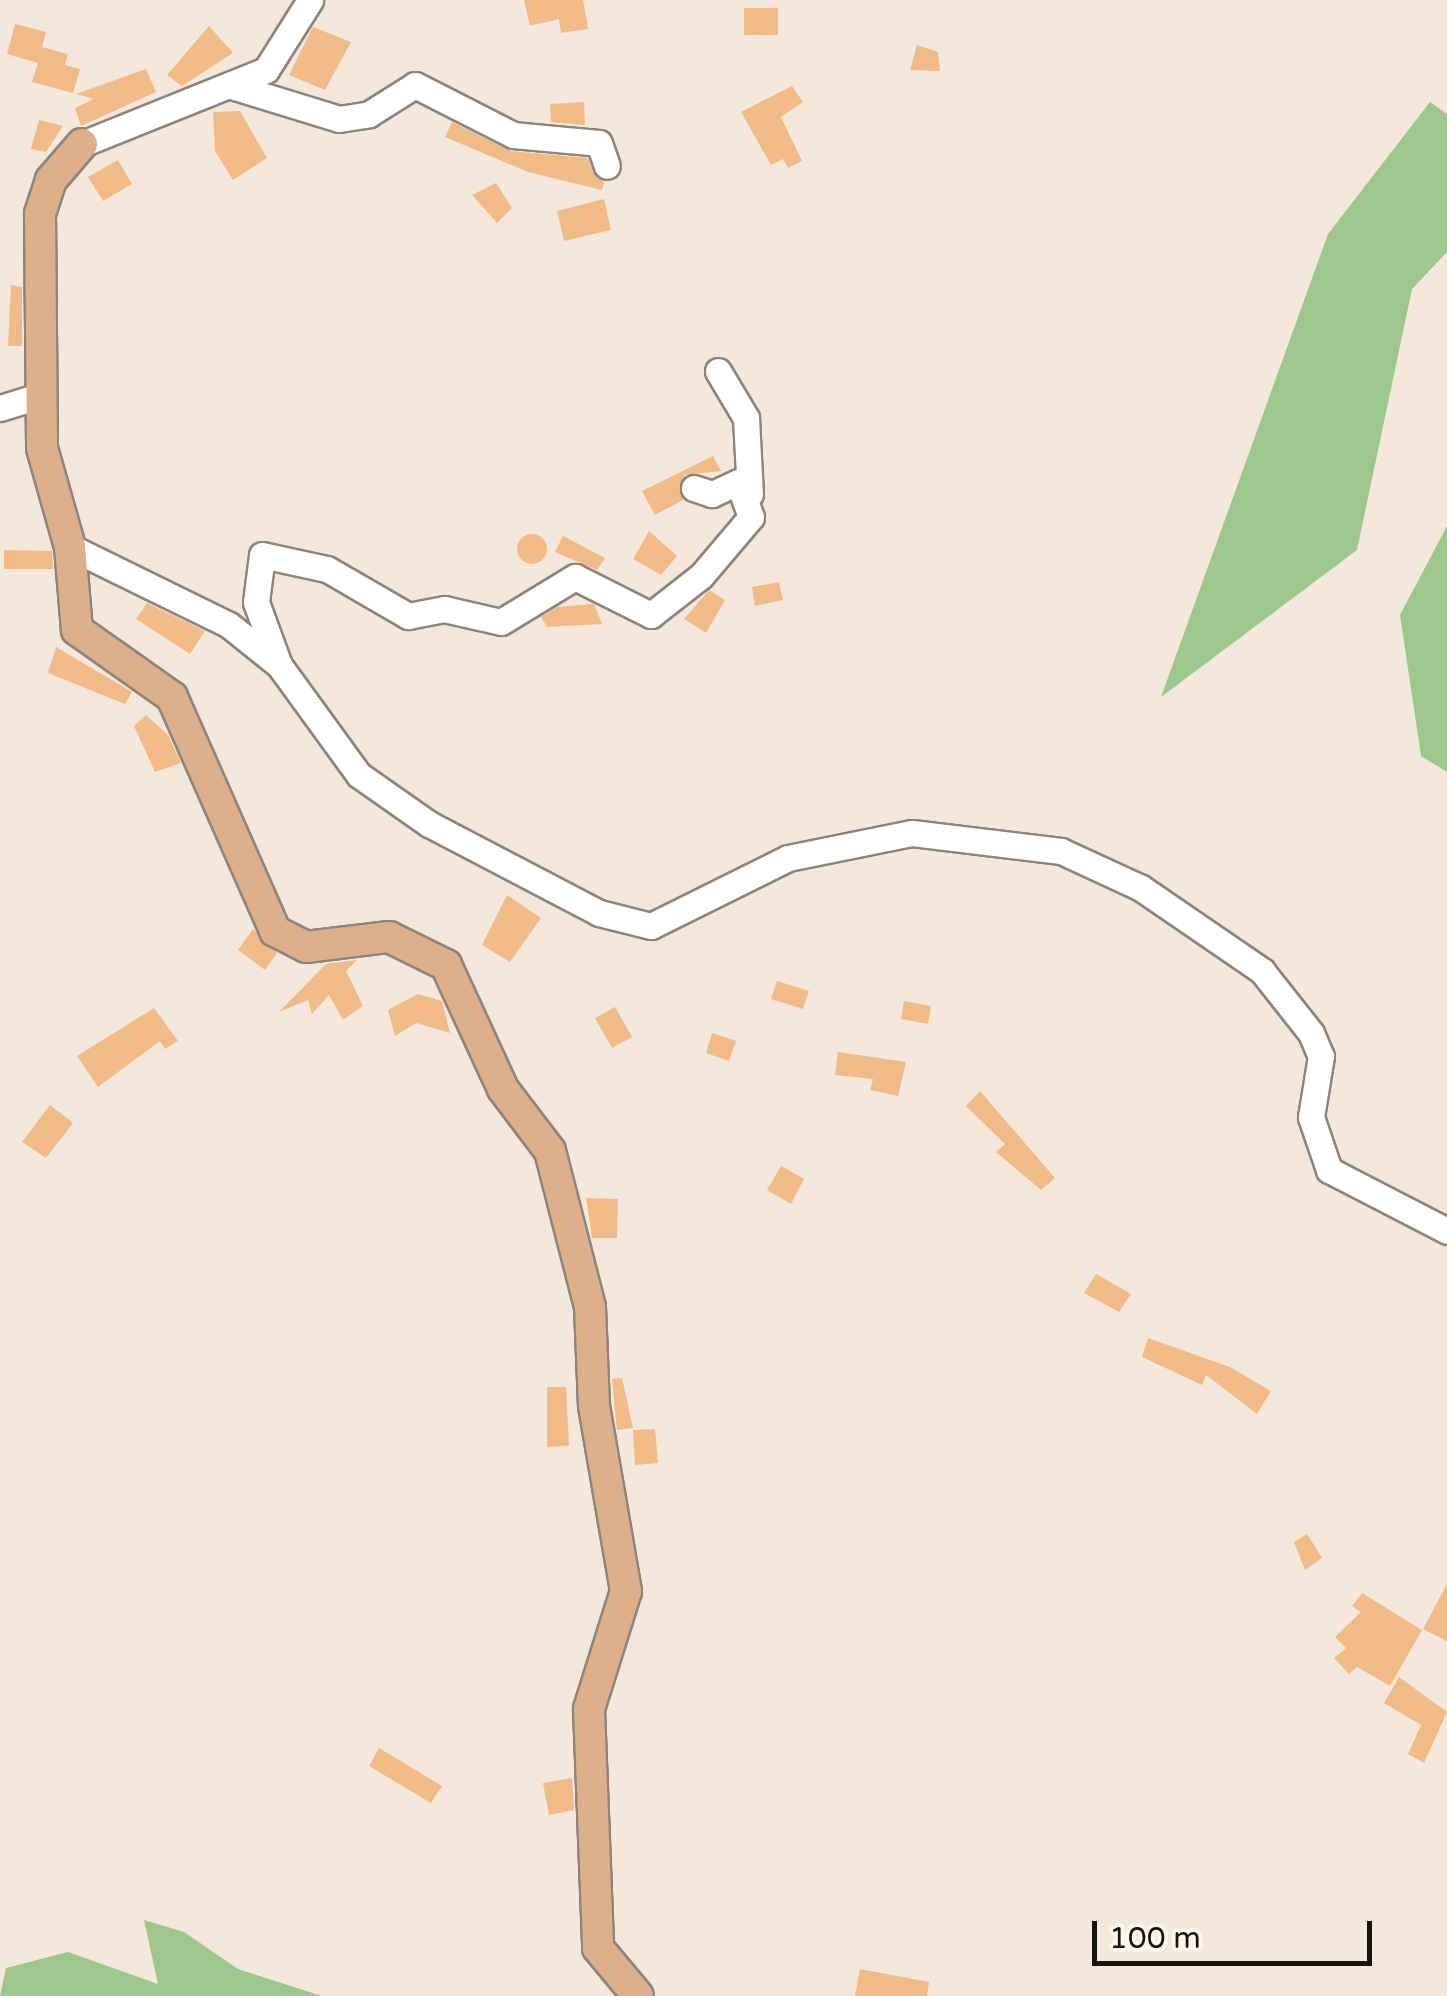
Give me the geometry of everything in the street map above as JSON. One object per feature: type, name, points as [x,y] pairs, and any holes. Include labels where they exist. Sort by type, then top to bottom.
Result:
[{"type":"main road","points":[[82,144],[51,180],[40,214],[38,396],[42,448],[70,547],[77,630],[172,696],[275,930],[306,947],[389,937],[446,965],[503,1089],[550,1150],[592,1321],[594,1406],[626,1591],[589,1709],[598,1948],[638,1996]]},
{"type":"street","points":[[82,144],[236,88],[266,70],[310,0]]},
{"type":"street","points":[[236,88],[340,119],[369,114],[415,85],[513,135],[599,143],[607,166]]},
{"type":"street","points":[[718,371],[746,418],[750,494],[743,530],[651,615],[576,577],[500,622],[444,609],[408,616],[327,569],[272,551],[256,564],[256,602],[279,664],[359,774],[429,824],[616,917],[651,926],[788,858],[912,833],[1061,852],[1141,888],[1262,971],[1311,1033],[1320,1056],[1314,1138],[1330,1170],[1447,1231]]},
{"type":"street","points":[[0,408],[38,396]]},
{"type":"street","points":[[694,488],[712,494],[738,482],[750,494]]},
{"type":"street","points":[[70,547],[229,625],[279,664]]},
{"type":"green space","points":[[1430,102],[1447,114],[1447,252],[1412,289],[1357,550],[1161,697],[1328,234]]},
{"type":"green space","points":[[1447,526],[1447,772],[1421,756],[1400,615]]},
{"type":"green space","points":[[144,1920],[184,1932],[238,1969],[322,1996],[0,1996],[6,1968],[68,1952],[158,1984]]},
{"type":"building","points":[[524,0],[583,0],[588,29],[561,33],[559,19],[530,26]]},
{"type":"building","points":[[744,8],[778,8],[778,35],[744,35]]},
{"type":"building","points":[[15,24],[46,32],[42,47],[68,54],[65,65],[80,69],[73,93],[32,82],[38,63],[7,54]]},
{"type":"building","points":[[209,26],[233,53],[182,86],[167,75]]},
{"type":"building","points":[[313,27],[351,42],[325,90],[289,75]]},
{"type":"building","points":[[917,45],[938,52],[940,71],[910,70]]},
{"type":"building","points":[[146,69],[156,92],[81,126],[75,108],[94,99],[76,94]]},
{"type":"building","points":[[792,86],[803,102],[781,117],[802,161],[788,168],[783,159],[771,165],[741,112]]},
{"type":"building","points":[[584,102],[585,125],[551,122],[550,104]]},
{"type":"building","points":[[240,111],[267,158],[233,180],[215,151],[213,112]]},
{"type":"building","points":[[39,120],[63,126],[46,152],[31,149]]},
{"type":"building","points":[[452,122],[511,151],[587,158],[604,183],[602,190],[528,172],[445,137]]},
{"type":"building","points":[[118,160],[132,184],[103,201],[88,177]]},
{"type":"building","points":[[496,183],[512,208],[497,223],[472,195]]},
{"type":"building","points":[[604,199],[611,230],[564,241],[557,211]]},
{"type":"building","points":[[11,285],[22,287],[22,346],[8,346]]},
{"type":"building","points":[[713,456],[721,471],[684,475],[683,500],[655,515],[642,491]]},
{"type":"building","points":[[649,531],[677,556],[661,575],[633,559]]},
{"type":"building","points":[[532,534],[543,538],[547,549],[543,560],[532,564],[521,560],[517,549],[521,538]]},
{"type":"building","points":[[563,536],[605,558],[597,570],[555,552]]},
{"type":"building","points":[[4,550],[52,551],[53,569],[4,569]]},
{"type":"building","points":[[779,582],[783,600],[755,606],[752,587]]},
{"type":"building","points":[[709,590],[725,600],[706,633],[684,619]]},
{"type":"building","points":[[147,603],[205,631],[190,654],[136,619]]},
{"type":"building","points":[[594,604],[602,624],[547,627],[541,617],[557,607]]},
{"type":"building","points":[[56,647],[132,692],[125,704],[48,673]]},
{"type":"building","points":[[146,715],[168,735],[181,763],[155,772],[134,726]]},
{"type":"building","points":[[507,895],[541,918],[510,962],[482,945]]},
{"type":"building","points":[[253,929],[277,953],[265,970],[238,950]]},
{"type":"building","points":[[357,960],[346,971],[363,1006],[343,1020],[329,995],[312,1014],[308,1000],[279,1012],[326,964]]},
{"type":"building","points":[[777,981],[809,991],[803,1009],[771,999]]},
{"type":"building","points":[[418,994],[442,1001],[450,1033],[416,1023],[395,1036],[388,1010]]},
{"type":"building","points":[[904,1001],[931,1006],[928,1024],[901,1019]]},
{"type":"building","points":[[615,1007],[632,1037],[612,1048],[595,1018]]},
{"type":"building","points":[[154,1008],[178,1041],[165,1049],[160,1041],[98,1087],[77,1056]]},
{"type":"building","points":[[712,1033],[736,1041],[729,1061],[706,1053]]},
{"type":"building","points":[[838,1052],[906,1062],[898,1096],[870,1090],[873,1079],[835,1075]]},
{"type":"building","points":[[980,1091],[1055,1178],[1041,1190],[996,1152],[1005,1144],[966,1106]]},
{"type":"building","points":[[50,1105],[73,1123],[46,1158],[22,1142]]},
{"type":"building","points":[[781,1166],[804,1179],[791,1204],[767,1190]]},
{"type":"building","points":[[586,1198],[618,1199],[617,1238],[592,1238]]},
{"type":"building","points":[[1096,1274],[1131,1294],[1119,1312],[1084,1293]]},
{"type":"building","points":[[1148,1338],[1230,1367],[1271,1391],[1257,1414],[1206,1375],[1202,1385],[1142,1357]]},
{"type":"building","points":[[622,1378],[633,1428],[617,1430],[612,1379]]},
{"type":"building","points":[[547,1387],[566,1387],[569,1446],[547,1447]]},
{"type":"building","points":[[655,1429],[658,1463],[635,1465],[633,1430]]},
{"type":"building","points":[[1307,1534],[1322,1558],[1305,1570],[1294,1542]]},
{"type":"building","points":[[1447,1584],[1447,1641],[1423,1629]]},
{"type":"building","points":[[1362,1593],[1422,1630],[1390,1686],[1357,1667],[1349,1674],[1334,1658],[1346,1648],[1335,1637],[1361,1612],[1352,1606]]},
{"type":"building","points":[[1399,1677],[1447,1712],[1424,1763],[1408,1754],[1421,1725],[1384,1703]]},
{"type":"building","points":[[379,1748],[442,1786],[431,1803],[369,1766]]},
{"type":"building","points":[[572,1778],[574,1810],[549,1815],[543,1783]]},
{"type":"building","points":[[860,1969],[929,1982],[927,1996],[855,1996]]}]
